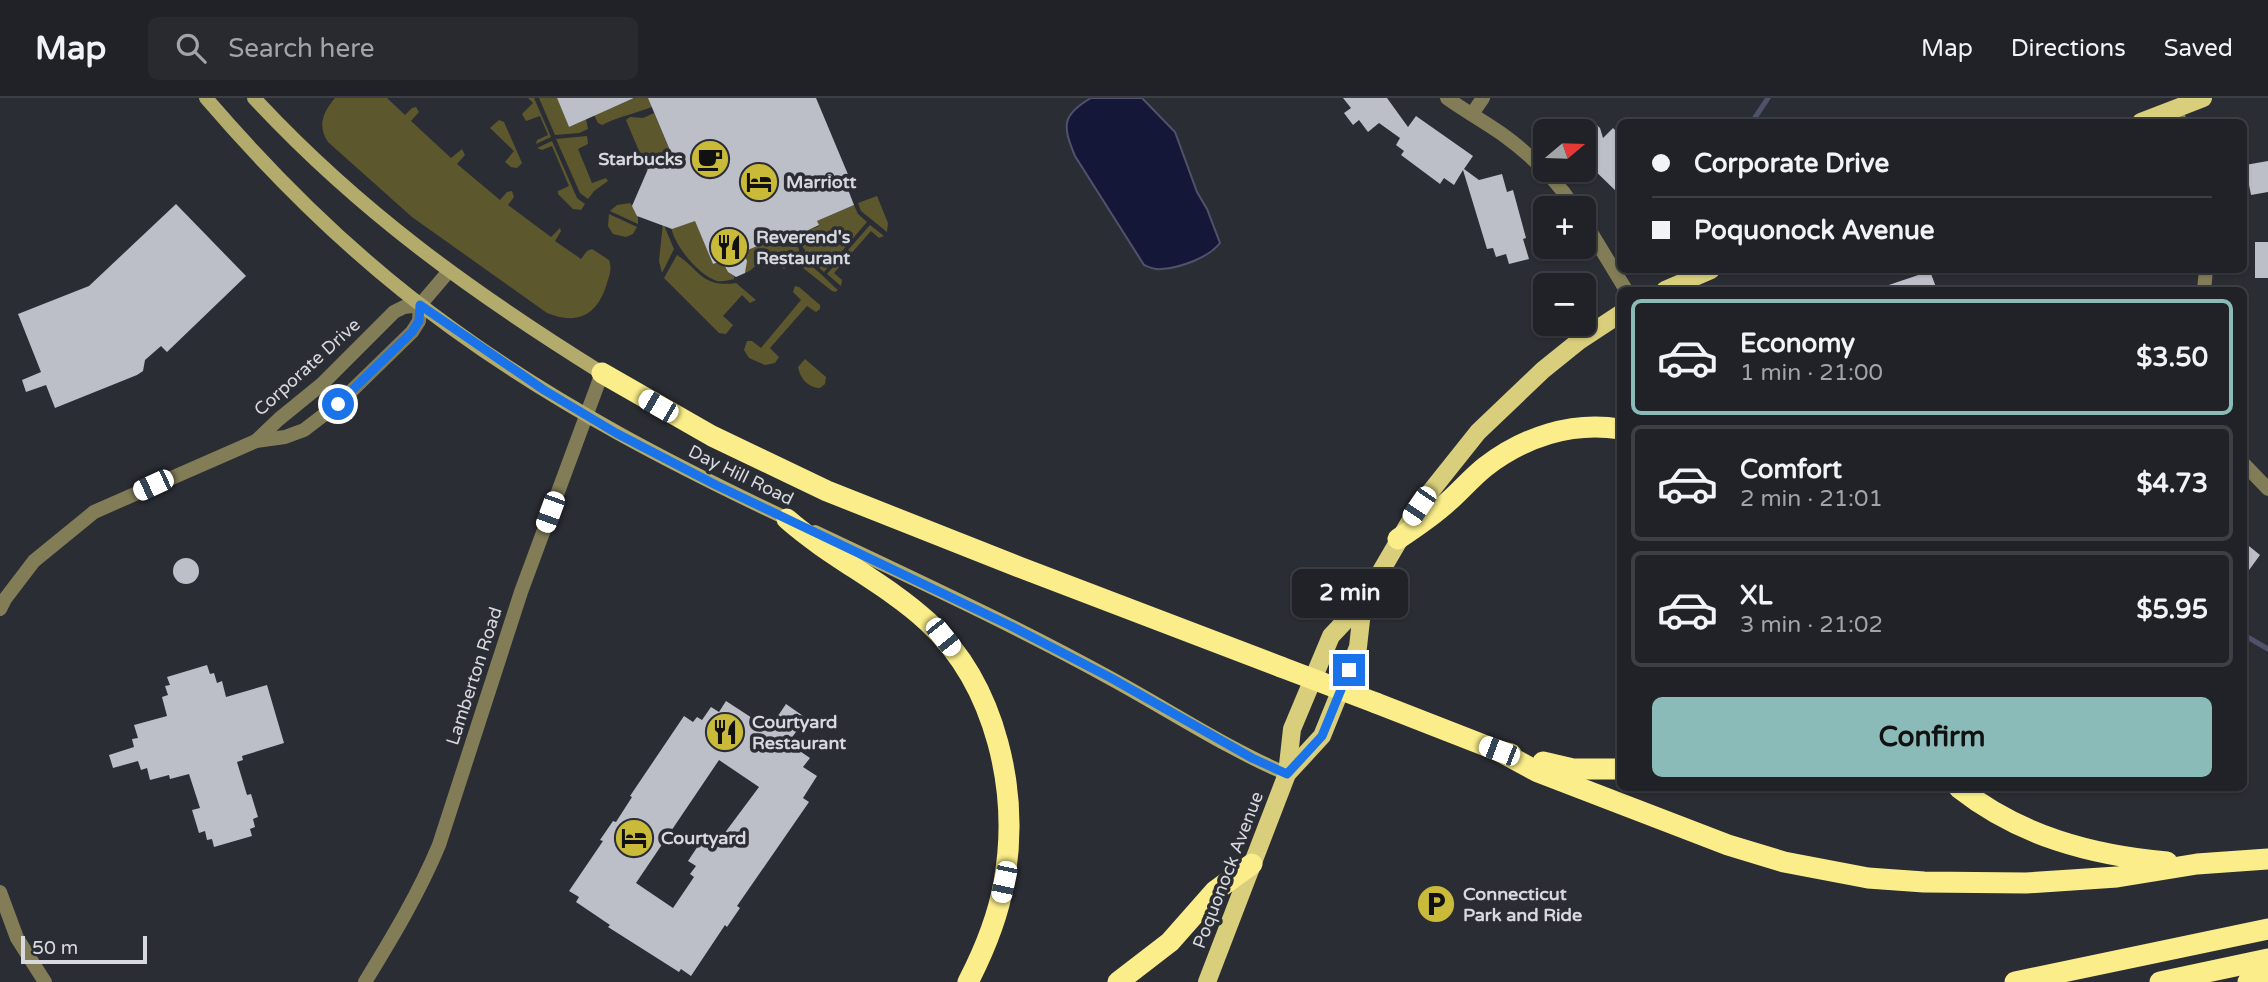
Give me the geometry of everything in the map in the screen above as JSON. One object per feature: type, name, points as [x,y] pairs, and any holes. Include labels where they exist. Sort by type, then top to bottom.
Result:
[{"type":"highway","points":[[603,373],[712,436],[827,492],[1019,567],[1499,751],[1561,767],[1617,769]]},
{"type":"highway","points":[[1398,539],[1441,509],[1485,468],[1518,446],[1547,434],[1577,427],[1617,429]]},
{"type":"highway","points":[[787,519],[825,550],[928,622],[963,664],[985,706],[1004,776],[1008,823],[1006,864],[996,915],[968,982]]},
{"type":"highway","points":[[1499,751],[1538,772],[1728,845],[1784,862],[1848,875],[1924,882],[2026,883],[2117,877],[2197,864],[2268,859]]},
{"type":"highway","points":[[1964,791],[2018,825],[2059,842],[2126,857],[2197,864]]},
{"type":"highway","points":[[1118,982],[1163,948],[1224,883],[1252,864]]},
{"type":"highway","points":[[2015,982],[2268,929]]},
{"type":"highway","points":[[2160,982],[2268,960]]},
{"type":"highway","points":[[2248,982],[2268,979]]},
{"type":"main road","name":"Day Hill Road","points":[[206,98],[316,214],[420,305],[484,351],[587,416],[671,462],[1042,642],[1252,758],[1287,774]]},
{"type":"main road","points":[[254,98],[347,190],[391,227],[544,337],[603,373]]},
{"type":"main road","points":[[2160,119],[2178,116],[2203,98]]},
{"type":"main road","points":[[1672,287],[1704,273]]},
{"type":"main road","name":"Poquonock Avenue","points":[[1207,982],[1287,774],[1292,729],[1331,636],[1363,602],[1398,539],[1441,476],[1494,414],[1561,355],[1617,316]]},
{"type":"main road","name":"Poquonock Avenue","points":[[1287,774],[1322,736],[1358,648],[1363,602]]},
{"type":"street","points":[[1447,98],[1532,158],[1567,196]]},
{"type":"street","points":[[1472,114],[1483,98]]},
{"type":"street","points":[[1596,240],[1624,287]]},
{"type":"street","name":"Corporate Drive","points":[[0,609],[34,561],[94,512],[256,441],[298,433],[328,413],[412,332],[419,321],[420,305],[449,271]]},
{"type":"street","name":"Corporate Drive","points":[[256,441],[322,384],[394,312],[404,307],[420,305]]},
{"type":"street","name":"Lamberton Road","points":[[365,982],[399,924],[439,845],[521,592],[603,373]]},
{"type":"street","points":[[2247,467],[2268,489]]},
{"type":"street","points":[[0,892],[17,938],[45,982]]},
{"type":"shaded area","points":[[335,98],[387,98],[405,115],[416,107],[419,112],[411,121],[451,158],[462,149],[465,155],[457,164],[500,200],[507,192],[512,191],[514,197],[508,205],[551,237],[560,228],[555,241],[581,259],[592,249],[609,260],[610,274],[598,303],[592,310],[578,317],[558,317],[547,313],[412,217],[328,142],[322,125],[327,109]]},
{"type":"shaded area","points":[[528,98],[534,98],[551,137],[536,144],[537,140],[548,135],[540,116],[526,121],[522,114],[533,103]]},
{"type":"shaded area","points":[[539,98],[557,98],[569,127],[586,119],[588,129],[579,133],[555,135]]},
{"type":"shaded area","points":[[635,98],[660,98],[662,103],[602,125],[598,123],[594,115]]},
{"type":"shaded area","points":[[1091,98],[1142,98],[1175,132],[1197,192],[1207,209],[1220,243],[1215,248],[1201,258],[1177,267],[1159,269],[1144,265],[1075,156],[1068,136],[1067,122],[1070,116]]},
{"type":"shaded area","points":[[654,113],[675,163],[667,185],[647,170],[626,120],[630,117],[643,118]]},
{"type":"shaded area","points":[[499,120],[504,122],[522,163],[517,168],[505,162],[514,151],[490,128]]},
{"type":"shaded area","points":[[587,136],[588,144],[578,149],[592,183],[606,178],[608,181],[588,199],[580,193],[556,139]]},
{"type":"shaded area","points":[[552,141],[577,198],[585,204],[581,210],[573,209],[558,194],[558,191],[569,186],[552,146],[542,150],[537,148]]},
{"type":"shaded area","points":[[877,196],[888,223],[887,232],[861,211],[858,203]]},
{"type":"shaded area","points":[[630,203],[638,214],[638,224],[610,211],[617,205]]},
{"type":"shaded area","points":[[854,205],[858,214],[867,222],[824,272],[804,255],[805,250],[801,245],[775,241],[794,231],[796,235],[819,226],[817,221]]},
{"type":"shaded area","points":[[609,214],[637,227],[633,234],[626,237],[613,234],[608,226]]},
{"type":"shaded area","points":[[694,218],[713,264],[722,261],[734,279],[719,281],[702,273],[676,241],[671,226]]},
{"type":"shaded area","points":[[663,223],[674,249],[662,273],[659,261]]},
{"type":"shaded area","points":[[870,225],[884,236],[879,238],[871,231],[834,273],[842,280],[841,286],[827,274]]},
{"type":"shaded area","points":[[771,240],[775,246],[798,247],[800,253],[783,251],[772,254],[745,273],[743,252]]},
{"type":"shaded area","points":[[677,255],[708,280],[725,284],[736,283],[756,300],[750,303],[742,295],[723,316],[733,325],[726,334],[719,333],[664,278]]},
{"type":"shaded area","points":[[777,255],[803,261],[838,290],[832,291],[793,260],[784,269],[771,261],[765,268],[762,265]]},
{"type":"shaded area","points":[[795,286],[820,305],[820,309],[816,312],[807,306],[770,348],[779,357],[775,363],[765,365],[749,358],[744,350],[747,341],[752,341],[761,348],[801,300],[793,292]]},
{"type":"shaded area","points":[[805,359],[826,377],[825,384],[820,388],[805,382],[801,375],[798,367]]},
{"type":"building","points":[[557,98],[634,98],[569,127]]},
{"type":"building","name":"Marriott","points":[[648,98],[816,98],[852,184],[847,187],[854,205],[817,221],[819,225],[796,236],[794,231],[743,252],[747,261],[745,273],[736,277],[728,272],[722,261],[713,264],[695,221],[672,229],[637,216],[632,206],[648,169],[674,160]]},
{"type":"building","points":[[1343,98],[1387,98],[1408,127],[1416,116],[1473,156],[1464,169],[1479,180],[1502,174],[1507,192],[1513,190],[1529,259],[1509,264],[1506,254],[1496,257],[1493,248],[1487,249],[1463,170],[1454,185],[1444,178],[1440,184],[1401,155],[1404,151],[1396,145],[1400,138],[1379,123],[1368,132],[1359,120],[1353,125],[1344,113],[1351,108]]},
{"type":"building","points":[[1596,124],[1603,138],[1613,128],[1617,132],[1617,192],[1596,172]]},
{"type":"building","points":[[2268,161],[2268,192],[2251,195],[2247,165]]},
{"type":"building","points":[[176,204],[246,276],[167,352],[161,346],[145,360],[143,371],[137,375],[55,408],[46,385],[26,392],[22,380],[41,372],[18,314],[89,286]]},
{"type":"building","points":[[2255,242],[2268,242],[2268,278],[2255,278]]},
{"type":"building","points":[[1931,273],[1936,287],[1883,287]]},
{"type":"building","points":[[2247,544],[2260,555],[2247,573]]},
{"type":"building","points":[[186,558],[195,562],[199,571],[195,580],[186,584],[177,580],[173,571],[177,562]]},
{"type":"building","points":[[207,665],[210,674],[214,673],[217,683],[222,681],[226,697],[267,685],[284,743],[242,756],[243,760],[237,762],[247,795],[251,794],[258,817],[253,819],[255,827],[250,829],[252,836],[214,847],[212,839],[207,840],[205,831],[199,833],[192,810],[200,808],[189,774],[150,780],[147,768],[141,770],[138,761],[113,768],[109,755],[134,747],[132,739],[138,738],[134,725],[167,716],[162,697],[168,695],[165,686],[170,685],[167,677]]},
{"type":"building","name":"Courtyard","points":[[726,701],[769,729],[786,704],[806,718],[788,743],[810,758],[803,767],[817,776],[803,798],[809,802],[737,906],[740,908],[727,927],[725,925],[691,976],[681,969],[679,972],[608,927],[610,925],[576,902],[579,897],[569,891],[603,841],[600,840],[613,821],[616,822],[632,797],[630,796],[684,716],[693,722],[697,717],[702,720],[711,707],[719,712]],"holes":[[[719,760],[759,787],[718,842],[713,839],[707,847],[700,843],[688,861],[696,866],[690,874],[694,877],[673,908],[636,883]]]},
{"type":"waterway","points":[[1754,119],[1768,98]]},
{"type":"waterway","points":[[2247,637],[2268,649]]},
{"type":"place","name":"Starbucks","points":[[710,159]]},
{"type":"place","name":"Marriott","points":[[759,182]]},
{"type":"place","name":"Reverend's Restaurant","points":[[729,247]]},
{"type":"place","name":"Courtyard Restaurant","points":[[725,732]]},
{"type":"place","name":"Courtyard","points":[[634,838]]},
{"type":"place","name":"Connecticut Park and Ride","points":[[1436,904]]},
{"type":"route","points":[[338,404],[412,332],[419,321],[420,305],[484,351],[616,433],[716,485],[1011,626],[1111,678],[1252,758],[1287,774],[1322,736],[1349,670]]}]
